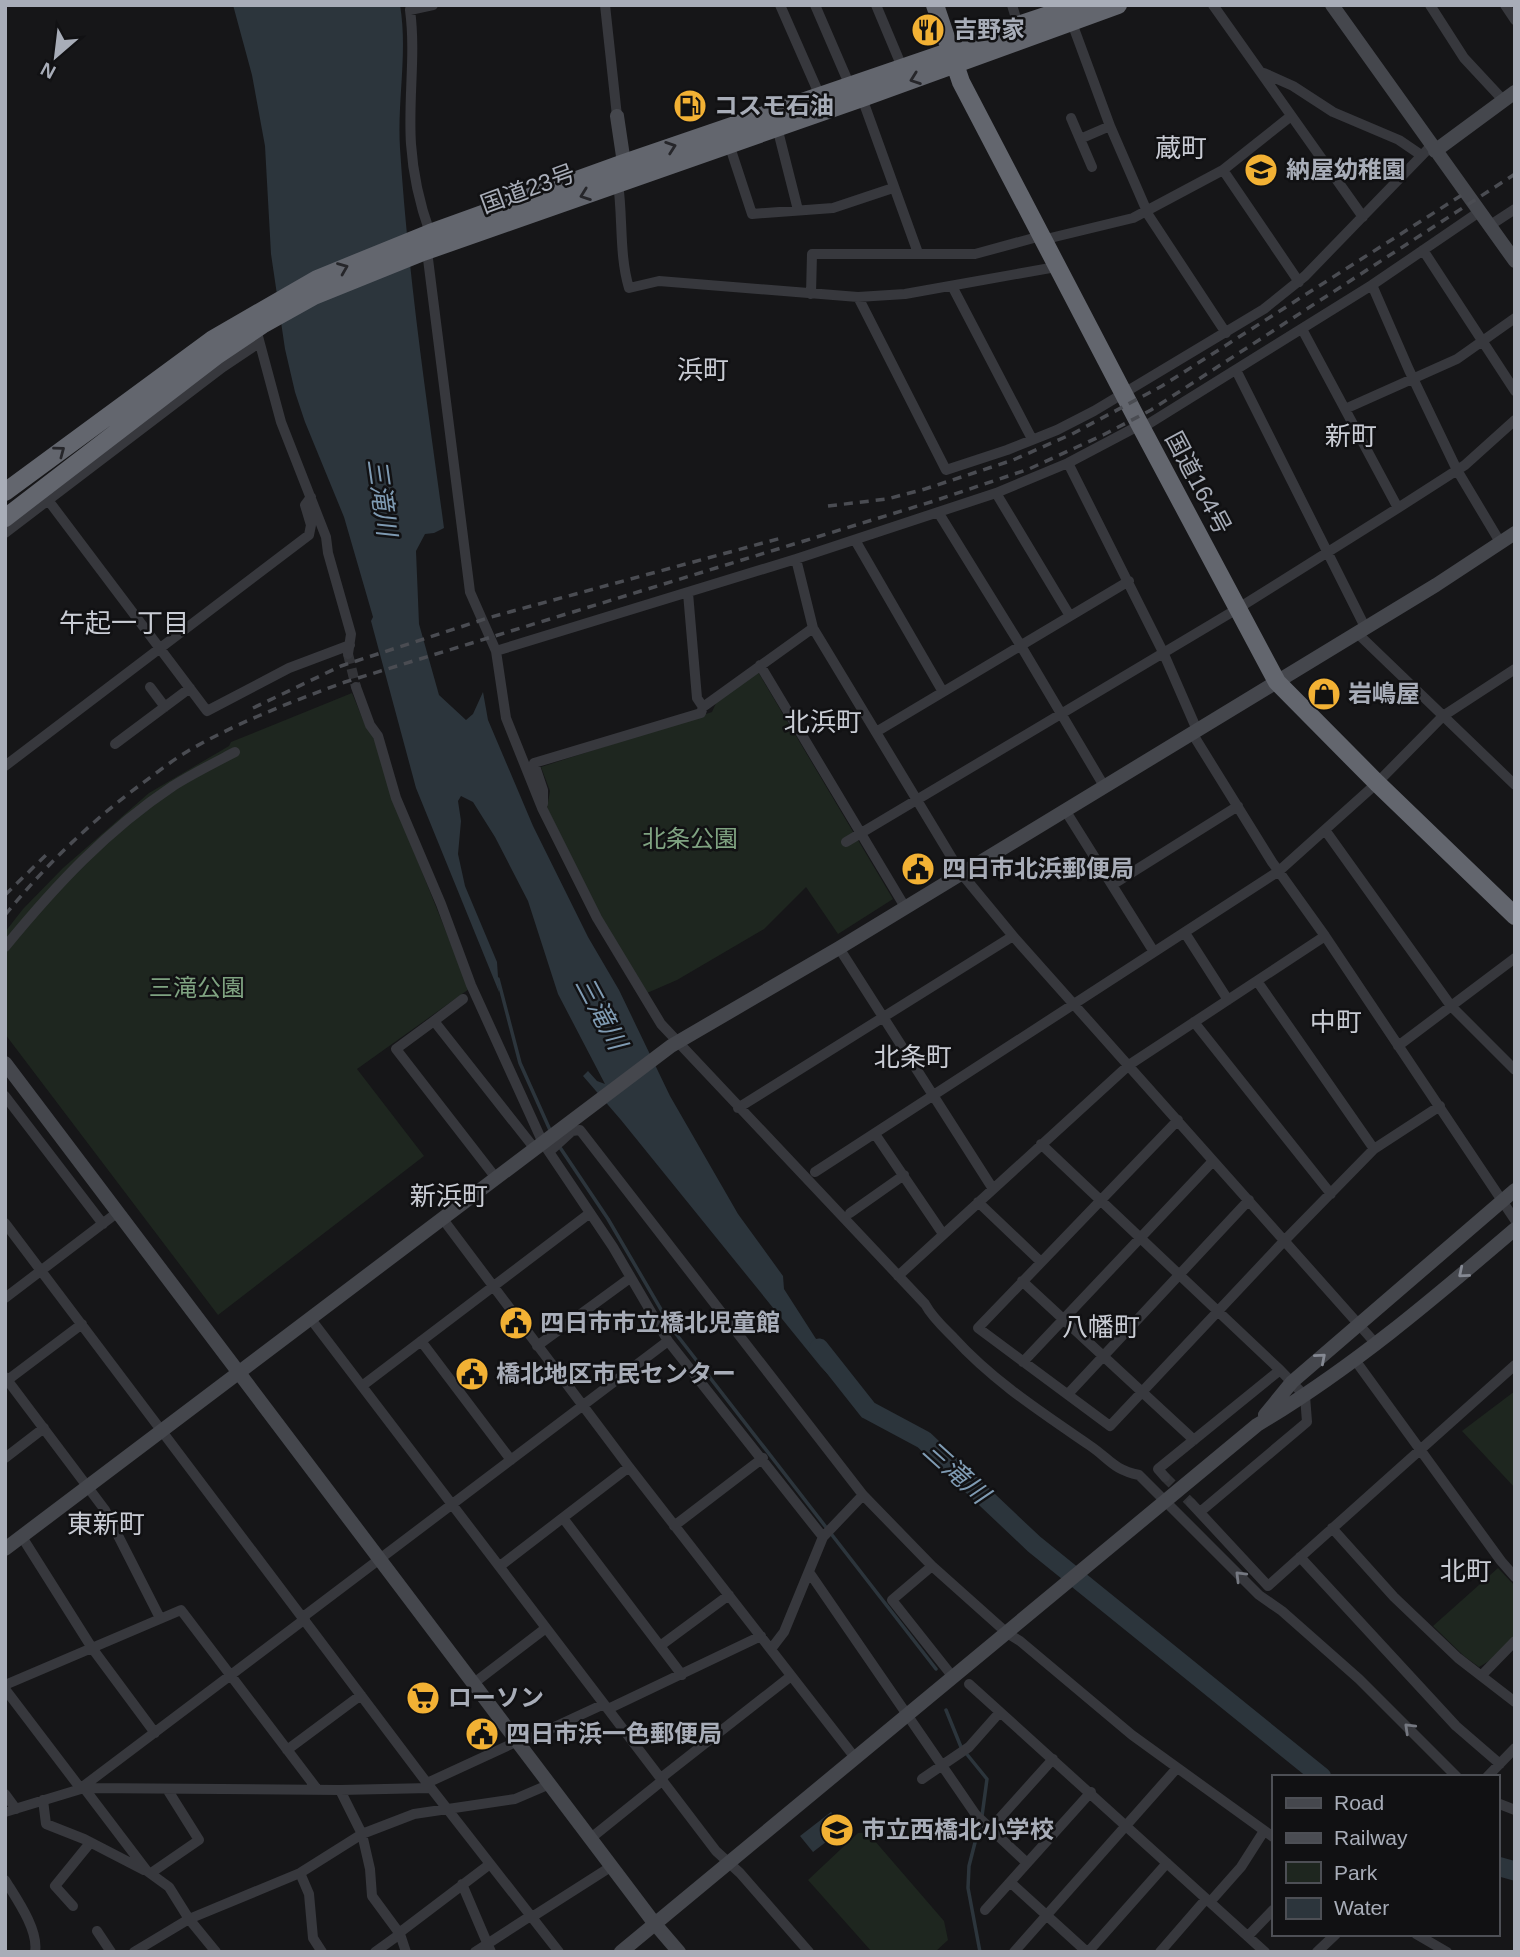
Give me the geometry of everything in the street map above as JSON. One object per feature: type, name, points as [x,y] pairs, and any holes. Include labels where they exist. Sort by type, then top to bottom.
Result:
[{"type":"highway","name":"国道164号","points":[[934,5],[961,82],[1056,267],[1278,682],[1377,783],[1515,916]]},
{"type":"highway","name":"国道23号","points":[[426,243],[624,163],[820,96],[856,92],[902,67],[953,58],[1018,25],[1072,10],[1118,5]]},
{"type":"highway","name":"国道23号","points":[[5,518],[216,356],[260,327],[317,279],[618,183],[777,127],[856,92],[953,58],[1072,10]]},
{"type":"highway","name":"国道23号","points":[[5,492],[213,339],[260,327]]},
{"type":"street","points":[[433,5],[410,10],[413,67],[411,146],[426,243],[470,592],[496,651],[506,718],[542,808],[624,966],[675,1044],[898,1276],[963,1348],[1015,1394],[1092,1447],[1121,1471],[1139,1475],[1161,1506],[1259,1595],[1282,1611],[1359,1679],[1455,1775]]},
{"type":"street","points":[[605,5],[624,163],[618,183],[625,273],[629,288],[659,281],[858,297],[905,294],[1056,267]]},
{"type":"street","points":[[780,5],[820,96]]},
{"type":"street","points":[[815,5],[856,92],[918,253]]},
{"type":"street","points":[[876,5],[902,67]]},
{"type":"street","points":[[1012,5],[1018,25]]},
{"type":"street","points":[[1213,5],[1363,217]]},
{"type":"street","points":[[1332,5],[1429,151],[1515,261]]},
{"type":"street","points":[[858,297],[946,470],[1057,430],[1124,394],[1264,309],[1299,282],[1429,151],[1509,97],[1464,58],[1430,5]]},
{"type":"street","points":[[1505,5],[1515,20]]},
{"type":"street","points":[[1072,10],[1110,126],[1147,210],[1226,333]]},
{"type":"street","points":[[1261,72],[1293,86],[1332,112],[1429,151]]},
{"type":"street","points":[[811,295],[812,254],[975,254],[1133,218],[1223,170],[1291,116]]},
{"type":"street","points":[[1071,118],[1092,167]]},
{"type":"street","points":[[1080,139],[1110,126]]},
{"type":"street","points":[[777,127],[798,210]]},
{"type":"street","points":[[729,144],[752,214],[833,208],[893,188]]},
{"type":"street","points":[[1223,170],[1299,282]]},
{"type":"street","points":[[1489,226],[1515,209]]},
{"type":"street","points":[[496,651],[855,540],[996,493],[1068,463],[1141,427],[1236,370],[1373,285],[1479,212]]},
{"type":"street","points":[[1423,250],[1515,391]]},
{"type":"street","points":[[1373,285],[1457,470],[1500,542]]},
{"type":"street","points":[[952,286],[1032,439]]},
{"type":"street","points":[[1345,409],[1457,359],[1515,318]]},
{"type":"street","points":[[48,500],[207,711],[289,667],[349,649],[351,634],[326,537],[281,422],[260,327]]},
{"type":"street","points":[[5,533],[223,367],[260,327]]},
{"type":"street","points":[[1303,328],[1398,508]]},
{"type":"street","points":[[1236,370],[1327,552],[1361,630],[1443,716],[1515,785]]},
{"type":"street","points":[[846,842],[1237,609],[1398,508],[1457,470],[1515,420]]},
{"type":"street","points":[[1068,463],[1163,652],[1195,732],[1238,806],[1279,871],[1440,1107],[1509,1195],[1515,1220]]},
{"type":"street","points":[[996,493],[1070,616]]},
{"type":"street","points":[[7,761],[309,535],[310,525],[305,505],[311,497]]},
{"type":"street","points":[[938,512],[1104,786]]},
{"type":"street","points":[[5,1549],[442,1218],[545,1146],[675,1044],[839,948],[1278,682],[1515,533]]},
{"type":"street","points":[[855,540],[943,692]]},
{"type":"street","points":[[796,559],[813,628],[961,873],[1013,936],[1377,1345]]},
{"type":"street","points":[[876,732],[1129,581]]},
{"type":"street","points":[[688,593],[697,698],[703,707]]},
{"type":"street","points":[[542,808],[543,790],[534,763],[701,713],[703,707],[813,628]]},
{"type":"street","points":[[760,665],[905,907]]},
{"type":"street","points":[[815,1172],[1279,871],[1377,783],[1443,716],[1513,673]]},
{"type":"street","points":[[150,687],[165,707]]},
{"type":"street","points":[[356,687],[370,725],[377,736],[396,798],[471,985],[545,1146]]},
{"type":"street","points":[[116,744],[190,688]]},
{"type":"street","points":[[5,947],[70,871],[117,827],[173,787],[234,752]]},
{"type":"street","points":[[1112,885],[1238,806]]},
{"type":"street","points":[[1065,810],[1154,952]]},
{"type":"street","points":[[1325,830],[1451,1006],[1515,1070]]},
{"type":"street","points":[[1185,933],[1228,1000]]},
{"type":"street","points":[[738,1108],[1013,936]]},
{"type":"street","points":[[898,1276],[1129,1065],[1325,936]]},
{"type":"street","points":[[839,948],[993,1188]]},
{"type":"street","points":[[1398,1046],[1515,958]]},
{"type":"street","points":[[1257,981],[1374,1149]]},
{"type":"street","points":[[463,999],[396,1049],[496,1178]]},
{"type":"street","points":[[434,1021],[545,1146],[590,1213],[668,1341],[824,1535]]},
{"type":"street","points":[[1194,1022],[1331,1194]]},
{"type":"street","points":[[5,1063],[379,1560],[679,1952]]},
{"type":"street","points":[[22,1085],[6,1097],[103,1224]]},
{"type":"street","points":[[1178,1120],[978,1328],[1110,1426],[1374,1149],[1440,1107]]},
{"type":"street","points":[[545,1146],[563,1139],[572,1131],[580,1130],[863,1495],[932,1566],[1132,1735],[1269,1834],[1160,1952]]},
{"type":"street","points":[[875,1134],[943,1234]]},
{"type":"street","points":[[1041,1144],[1305,1396],[1307,1422],[1200,1512]]},
{"type":"street","points":[[1023,1362],[1213,1161]]},
{"type":"street","points":[[850,1213],[904,1175]]},
{"type":"street","points":[[1258,1424],[1292,1382],[1509,1195]]},
{"type":"street","points":[[1068,1394],[1249,1200]]},
{"type":"street","points":[[978,1202],[1041,1262]]},
{"type":"street","points":[[5,1298],[118,1212]]},
{"type":"street","points":[[362,1386],[590,1213]]},
{"type":"street","points":[[442,1218],[582,1406],[856,1759]]},
{"type":"street","points":[[5,1223],[429,1786],[559,1952]]},
{"type":"street","points":[[621,1952],[1258,1424],[1305,1396],[1377,1345],[1515,1229]]},
{"type":"street","points":[[537,1346],[631,1278]]},
{"type":"street","points":[[1022,1282],[1194,1440]]},
{"type":"street","points":[[310,1318],[716,1851],[809,1952]]},
{"type":"street","points":[[82,1324],[6,1380],[106,1510],[160,1618]]},
{"type":"street","points":[[421,1341],[511,1460]]},
{"type":"street","points":[[82,1789],[668,1341]]},
{"type":"street","points":[[1355,1360],[1501,1562],[1515,1577]]},
{"type":"street","points":[[1191,1503],[1268,1586],[1515,1365]]},
{"type":"street","points":[[1165,1477],[1158,1469],[1280,1370]]},
{"type":"street","points":[[5,1458],[44,1429]]},
{"type":"street","points":[[674,1526],[763,1458]]},
{"type":"street","points":[[500,1566],[629,1467]]},
{"type":"street","points":[[771,1649],[784,1632],[824,1535],[863,1495]]},
{"type":"street","points":[[563,1518],[682,1675]]},
{"type":"street","points":[[1332,1528],[1394,1598],[1458,1658],[1515,1702]]},
{"type":"street","points":[[22,1537],[92,1648],[155,1733]]},
{"type":"street","points":[[1300,1557],[1456,1726],[1500,1763]]},
{"type":"street","points":[[932,1566],[892,1600],[949,1671]]},
{"type":"street","points":[[809,1572],[976,1815],[1027,1863]]},
{"type":"street","points":[[660,1646],[729,1595]]},
{"type":"street","points":[[149,1872],[5,1687],[181,1610],[317,1789]]},
{"type":"street","points":[[474,1683],[547,1628]]},
{"type":"street","points":[[5,1812],[82,1789],[340,1790],[429,1786],[519,1742],[682,1675],[761,1636]]},
{"type":"street","points":[[1481,1676],[1515,1642]]},
{"type":"street","points":[[591,1838],[791,1676]]},
{"type":"street","points":[[969,1684],[1265,1952]]},
{"type":"street","points":[[287,1750],[361,1695]]},
{"type":"street","points":[[922,1779],[965,1750],[1000,1712]]},
{"type":"street","points":[[1489,1775],[1515,1748]]},
{"type":"street","points":[[989,1827],[1053,1759]]},
{"type":"street","points":[[1014,1952],[1177,1768]]},
{"type":"street","points":[[134,1952],[189,1919],[300,1873],[362,1834],[414,1814],[515,1799],[550,1784]]},
{"type":"street","points":[[149,1872],[199,1840],[167,1788]]},
{"type":"street","points":[[340,1790],[362,1834],[370,1869],[372,1896],[399,1933],[406,1952]]},
{"type":"street","points":[[985,1910],[1091,1793]]},
{"type":"street","points":[[5,1794],[16,1809]]},
{"type":"street","points":[[43,1800],[46,1824],[149,1872],[169,1887],[189,1919],[216,1952]]},
{"type":"street","points":[[73,1906],[55,1886],[90,1843]]},
{"type":"street","points":[[1010,1882],[1088,1952],[1167,1863]]},
{"type":"street","points":[[375,1952],[490,1864]]},
{"type":"street","points":[[475,1952],[490,1948],[532,1916],[612,1866]]},
{"type":"street","points":[[300,1873],[309,1894],[313,1938],[323,1952]]},
{"type":"street","points":[[5,1880],[21,1906],[36,1942],[35,1952]]},
{"type":"street","points":[[462,1884],[490,1948]]},
{"type":"street","points":[[1248,1936],[1272,1911]]},
{"type":"street","points":[[97,1931],[111,1952]]},
{"type":"street","points":[[1317,1952],[1334,1936]]},
{"type":"street","points":[[1419,1936],[1441,1950]]},
{"type":"green space","name":"北条公園","points":[[758,672],[893,899],[838,934],[806,887],[764,929],[677,980],[647,993],[602,920],[547,808],[550,791],[541,767],[712,712],[717,701]]},
{"type":"green space","name":"三滝公園","points":[[352,693],[366,727],[375,738],[390,792],[469,989],[357,1069],[424,1156],[218,1315],[5,1034],[5,932],[23,909],[63,868],[149,793],[229,746],[231,742]]},
{"type":"green space","points":[[1515,1391],[1515,1488],[1462,1431]]},
{"type":"green space","points":[[1498,1568],[1515,1586],[1515,1636],[1479,1667],[1433,1626]]},
{"type":"green space","points":[[858,1833],[868,1833],[944,1921],[948,1940],[935,1952],[872,1952],[808,1880]]},
{"type":"water","points":[[233,5],[400,5],[403,41],[399,130],[403,196],[444,528],[425,534],[416,551],[419,624],[439,695],[466,720],[473,714],[483,692],[488,720],[533,826],[588,937],[619,990],[670,1096],[738,1214],[783,1276],[784,1289],[859,1406],[821,1367],[583,1076],[588,1071],[597,1081],[605,1084],[558,994],[528,901],[495,837],[473,802],[461,796],[458,801],[461,821],[458,854],[465,886],[497,962],[499,992],[416,788],[371,621],[373,617],[344,517],[295,392],[285,349],[271,254],[265,146],[252,75]]},
{"type":"water","points":[[831,1812],[844,1828],[813,1852],[800,1836]]},
{"type":"waterway","points":[[498,979],[520,1063],[550,1130]]},
{"type":"waterway","points":[[559,1146],[608,1219],[673,1330],[936,1669]]},
{"type":"waterway","name":"三滝川","points":[[819,1348],[868,1410],[924,1440],[1034,1544],[1320,1775]]},
{"type":"waterway","points":[[946,1710],[961,1747],[987,1779],[982,1816]]},
{"type":"waterway","points":[[980,1823],[969,1866],[968,1888],[980,1952]]},
{"type":"waterway","name":"三滝川","points":[[1499,1867],[1515,1871]]},
{"type":"tunnel","points":[[348,654],[356,687]]},
{"type":"tunnel","points":[[1165,1477],[1191,1503]]},
{"type":"railway","points":[[5,915],[52,862],[103,814],[175,759],[226,731],[345,682],[934,501],[1029,469],[1151,410],[1515,174]]},
{"type":"railway","points":[[828,506],[887,499],[925,489],[1013,460],[1072,434],[1162,386],[1465,193]]},
{"type":"railway","points":[[253,708],[341,666],[491,617],[785,537]]},
{"type":"railway","points":[[5,895],[48,853]]},
{"type":"place","name":"吉野家","points":[[928,30]]},
{"type":"place","name":"コスモ石油","points":[[690,106]]},
{"type":"place","name":"納屋幼稚園","points":[[1261,170]]},
{"type":"place","name":"岩嶋屋","points":[[1324,694]]},
{"type":"place","name":"四日市北浜郵便局","points":[[918,869]]},
{"type":"place","name":"四日市市立橋北児童館","points":[[516,1323]]},
{"type":"place","name":"橋北地区市民センター","points":[[472,1374]]},
{"type":"place","name":"ローソン","points":[[423,1698]]},
{"type":"place","name":"四日市浜一色郵便局","points":[[482,1734]]},
{"type":"place","name":"市立西橋北小学校","points":[[837,1830]]},
{"type":"district","name":"蔵町","points":[[1181,148]]},
{"type":"district","name":"浜町","points":[[703,370]]},
{"type":"district","name":"新町","points":[[1351,436]]},
{"type":"district","name":"午起一丁目","points":[[124,623]]},
{"type":"district","name":"北浜町","points":[[823,722]]},
{"type":"district","name":"中町","points":[[1336,1022]]},
{"type":"district","name":"北条町","points":[[913,1057]]},
{"type":"district","name":"新浜町","points":[[449,1196]]},
{"type":"district","name":"八幡町","points":[[1101,1327]]},
{"type":"district","name":"東新町","points":[[106,1524]]},
{"type":"district","name":"北町","points":[[1466,1571]]}]
